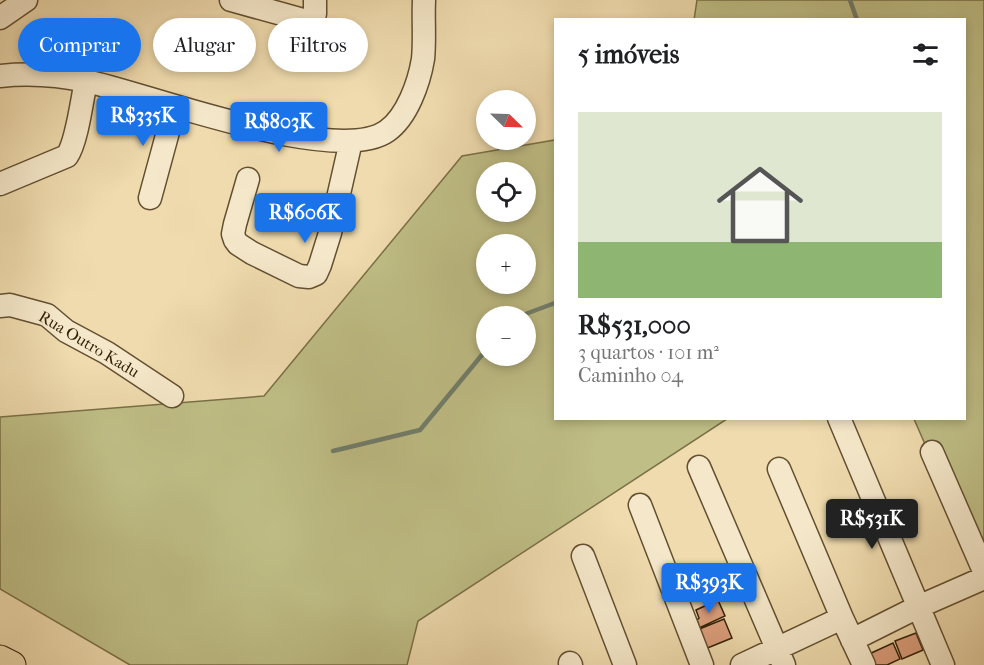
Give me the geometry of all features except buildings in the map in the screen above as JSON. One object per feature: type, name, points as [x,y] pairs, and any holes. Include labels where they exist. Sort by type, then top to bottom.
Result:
[{"type":"main road","points":[[0,658],[12,665]]},
{"type":"street","points":[[0,18],[26,0]]},
{"type":"street","points":[[231,0],[307,21],[315,14],[315,0]]},
{"type":"street","points":[[0,76],[24,74],[86,81],[260,129],[310,139],[351,141],[372,138],[386,131],[399,119],[412,98],[423,59],[424,0]]},
{"type":"street","points":[[0,184],[67,156],[75,134],[86,81]]},
{"type":"street","points":[[150,198],[175,106]]},
{"type":"street","points":[[248,179],[233,234],[235,240],[252,253],[299,276],[309,277],[316,274],[325,250],[351,141]]},
{"type":"street","name":"Rua Outro Kadu","points":[[0,306],[10,305],[46,315],[66,331],[108,353],[172,396]]},
{"type":"street","points":[[840,420],[944,665]]},
{"type":"street","points":[[932,452],[984,571]]},
{"type":"street","points":[[699,467],[780,657]]},
{"type":"street","points":[[779,469],[864,665]]},
{"type":"street","points":[[640,505],[702,665]]},
{"type":"street","points":[[583,556],[625,665]]},
{"type":"street","points":[[852,640],[918,607],[984,578]]},
{"type":"street","points":[[742,665],[780,657],[842,618]]},
{"type":"shaded area","points":[[697,0],[984,0],[984,579],[914,420],[966,420],[966,18],[694,18]]},
{"type":"shaded area","points":[[554,140],[554,420],[725,420],[418,621],[407,665],[130,665],[0,589],[0,417],[264,396],[462,156],[497,150],[536,150],[536,143]]},
{"type":"waterway","points":[[850,0],[856,18]]},
{"type":"waterway","points":[[536,310],[554,303]]},
{"type":"waterway","points":[[333,451],[420,430],[476,362]]}]
